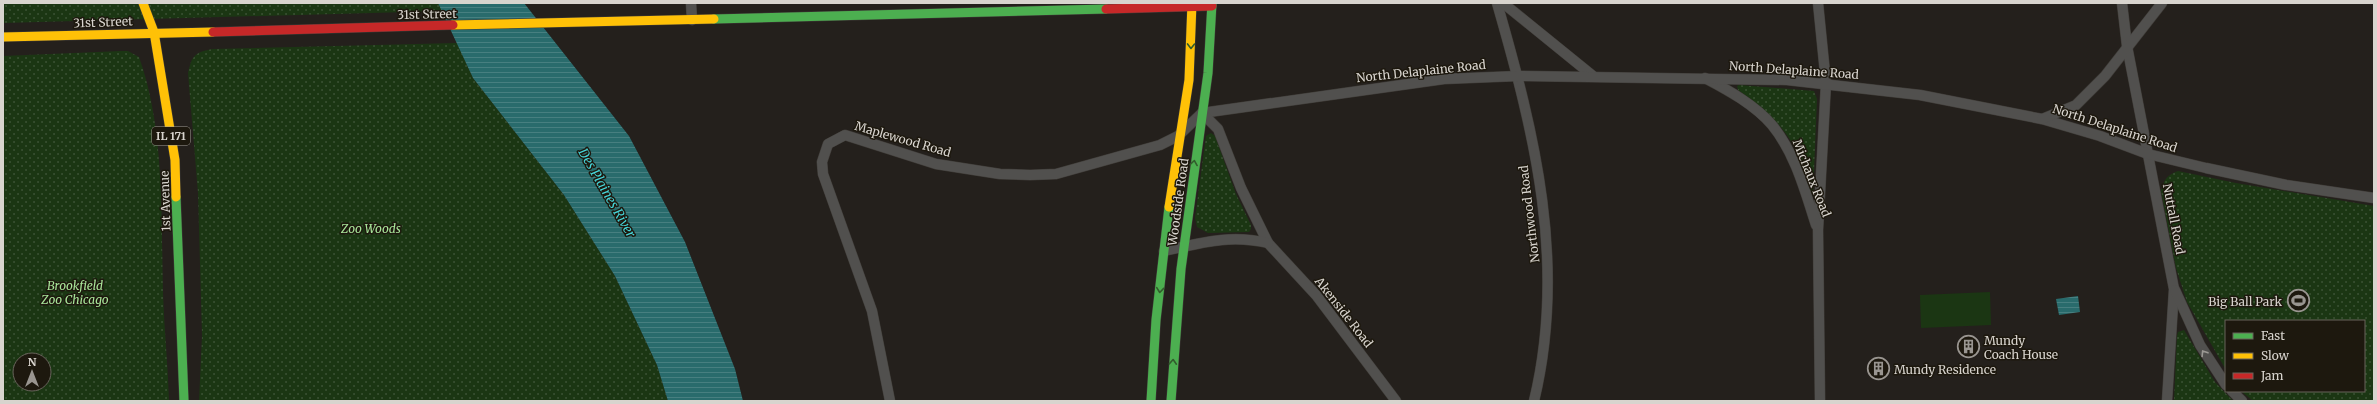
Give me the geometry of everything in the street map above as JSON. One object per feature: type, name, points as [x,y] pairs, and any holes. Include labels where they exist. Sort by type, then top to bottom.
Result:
[{"type":"street","name":"1st Avenue","points":[[143,3],[154,32],[175,160],[184,401]]},
{"type":"street","points":[[691,3],[692,20]]},
{"type":"street","name":"Northwood Road","points":[[1498,3],[1518,76],[1540,177],[1549,277],[1543,365],[1534,401]]},
{"type":"street","points":[[1503,3],[1593,76]]},
{"type":"street","name":"Michaux Road","points":[[1818,3],[1826,83],[1818,230],[1820,401]]},
{"type":"street","points":[[2122,3],[2127,46]]},
{"type":"street","points":[[2042,119],[2076,105],[2105,76],[2162,3]]},
{"type":"street","name":"Woodside Road","points":[[1151,401],[1156,320],[1164,251],[1178,136],[1189,80],[1192,5]]},
{"type":"street","name":"31st Street","points":[[3,37],[154,32],[692,20],[943,8],[1212,5]]},
{"type":"street","name":"Woodside Road","points":[[1171,401],[1177,302],[1202,113],[1208,82],[1212,5]]},
{"type":"street","name":"Nuttall Road","points":[[2127,46],[2174,289],[2200,345],[2225,383]]},
{"type":"street","name":"North Delaplaine Road","points":[[1202,113],[1444,79],[1518,76],[1593,76],[1749,78],[1826,83],[1920,95],[2042,119],[2100,136],[2148,154],[2206,168],[2279,183],[2374,198]]},
{"type":"street","name":"Michaux Road","points":[[1704,78],[1748,104],[1767,120],[1778,133],[1791,154],[1818,230]]},
{"type":"street","name":"Maplewood Road","points":[[890,401],[872,311],[823,174],[823,152],[828,144],[845,135],[936,164],[1000,174],[1056,174],[1160,145],[1178,136],[1202,113]]},
{"type":"street","name":"Akenside Road","points":[[1202,113],[1218,130],[1241,188],[1268,243],[1316,295],[1396,401]]},
{"type":"street","points":[[1164,251],[1211,240],[1234,238],[1268,243]]},
{"type":"street","name":"Nuttall Road","points":[[2167,401],[2174,289]]},
{"type":"street","points":[[2233,392],[2242,401]]},
{"type":"green space","points":[[3,3],[440,3],[444,11],[3,23]]},
{"type":"green space","name":"Zoo Woods","points":[[457,43],[473,78],[564,195],[615,276],[657,365],[668,401],[199,401],[202,335],[198,193],[188,73],[195,55],[202,51],[213,49]]},
{"type":"green space","name":"Brookfield Zoo Chicago","points":[[128,51],[139,57],[147,85],[157,143],[160,173],[164,306],[169,401],[3,401],[3,56]]},
{"type":"green space","points":[[1737,86],[1814,91],[1817,99],[1813,196],[1800,158],[1788,137],[1766,112],[1738,90]]},
{"type":"green space","points":[[1211,133],[1215,136],[1236,194],[1251,225],[1249,232],[1208,233],[1197,227],[1195,218],[1206,136]]},
{"type":"green space","name":"Big Ball Park","points":[[2178,171],[2236,183],[2374,206],[2374,401],[2253,401],[2242,392],[2365,392],[2365,320],[2225,320],[2225,368],[2187,302],[2176,268],[2161,191],[2163,183],[2171,174]]},
{"type":"green space","points":[[1990,292],[1991,325],[1921,328],[1920,295]]},
{"type":"green space","points":[[2184,330],[2215,382],[2233,401],[2174,401],[2177,336],[2178,332]]},
{"type":"water","name":"Des Plaines River","points":[[438,3],[524,3],[629,136],[685,242],[735,369],[743,401],[668,401],[657,365],[615,276],[564,195],[473,78]]},
{"type":"water","points":[[2078,296],[2080,312],[2059,315],[2056,299]]},
{"type":"traffic: fast","points":[[1171,401],[1181,269],[1208,73],[1212,3]]},
{"type":"traffic: fast","points":[[714,19],[1106,9]]},
{"type":"traffic: fast","points":[[176,197],[184,401]]},
{"type":"traffic: fast","points":[[1151,401],[1156,320],[1169,207]]},
{"type":"traffic: slow","points":[[143,3],[154,32],[175,160],[176,197]]},
{"type":"traffic: slow","points":[[1169,207],[1189,80],[1192,3]]},
{"type":"traffic: slow","points":[[453,25],[714,19]]},
{"type":"traffic: slow","points":[[3,37],[213,32]]},
{"type":"traffic: jam","points":[[1106,9],[1212,6]]},
{"type":"traffic: jam","points":[[213,32],[453,25]]},
{"type":"place","name":"Big Ball Park","points":[[2298,301]]},
{"type":"place","name":"Mundy Coach House","points":[[1969,347]]},
{"type":"place","name":"Mundy Residence","points":[[1878,369]]}]
